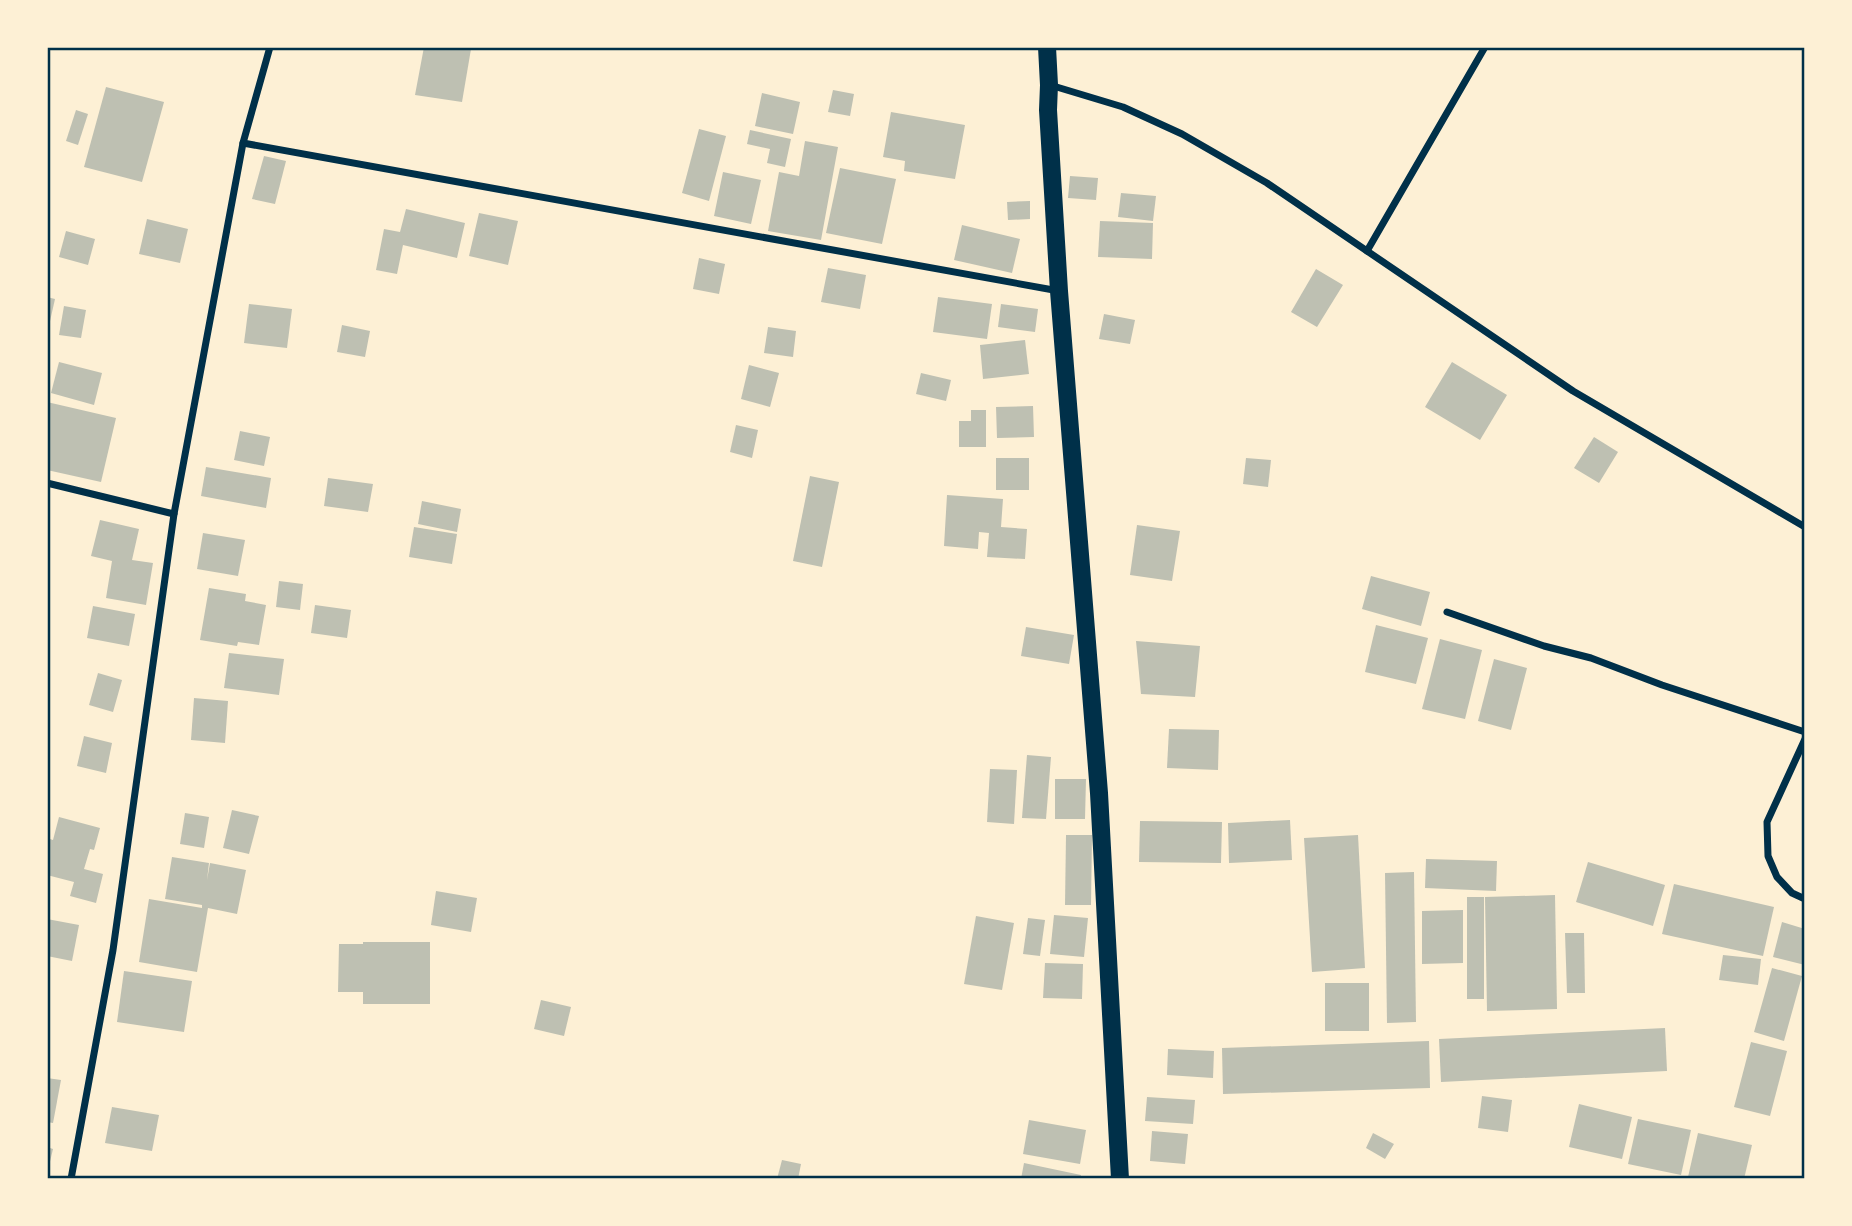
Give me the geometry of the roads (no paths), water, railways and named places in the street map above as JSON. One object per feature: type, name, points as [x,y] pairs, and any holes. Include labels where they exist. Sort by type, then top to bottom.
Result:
[{"type":"main road","points":[[1047,47],[1059,291],[1099,793],[1120,1179]]},
{"type":"street","points":[[71,1179],[113,950],[174,514],[243,143],[270,47]]},
{"type":"street","points":[[1367,251],[1485,47]]},
{"type":"street","points":[[1049,85],[1123,107],[1182,134],[1267,183],[1573,391],[1805,527]]},
{"type":"street","points":[[243,143],[1059,291]]},
{"type":"street","points":[[47,482],[174,514]]},
{"type":"street","points":[[1447,612],[1805,732]]},
{"type":"street","points":[[1805,739],[1767,822],[1768,856],[1777,877],[1791,893],[1805,899]]}]
